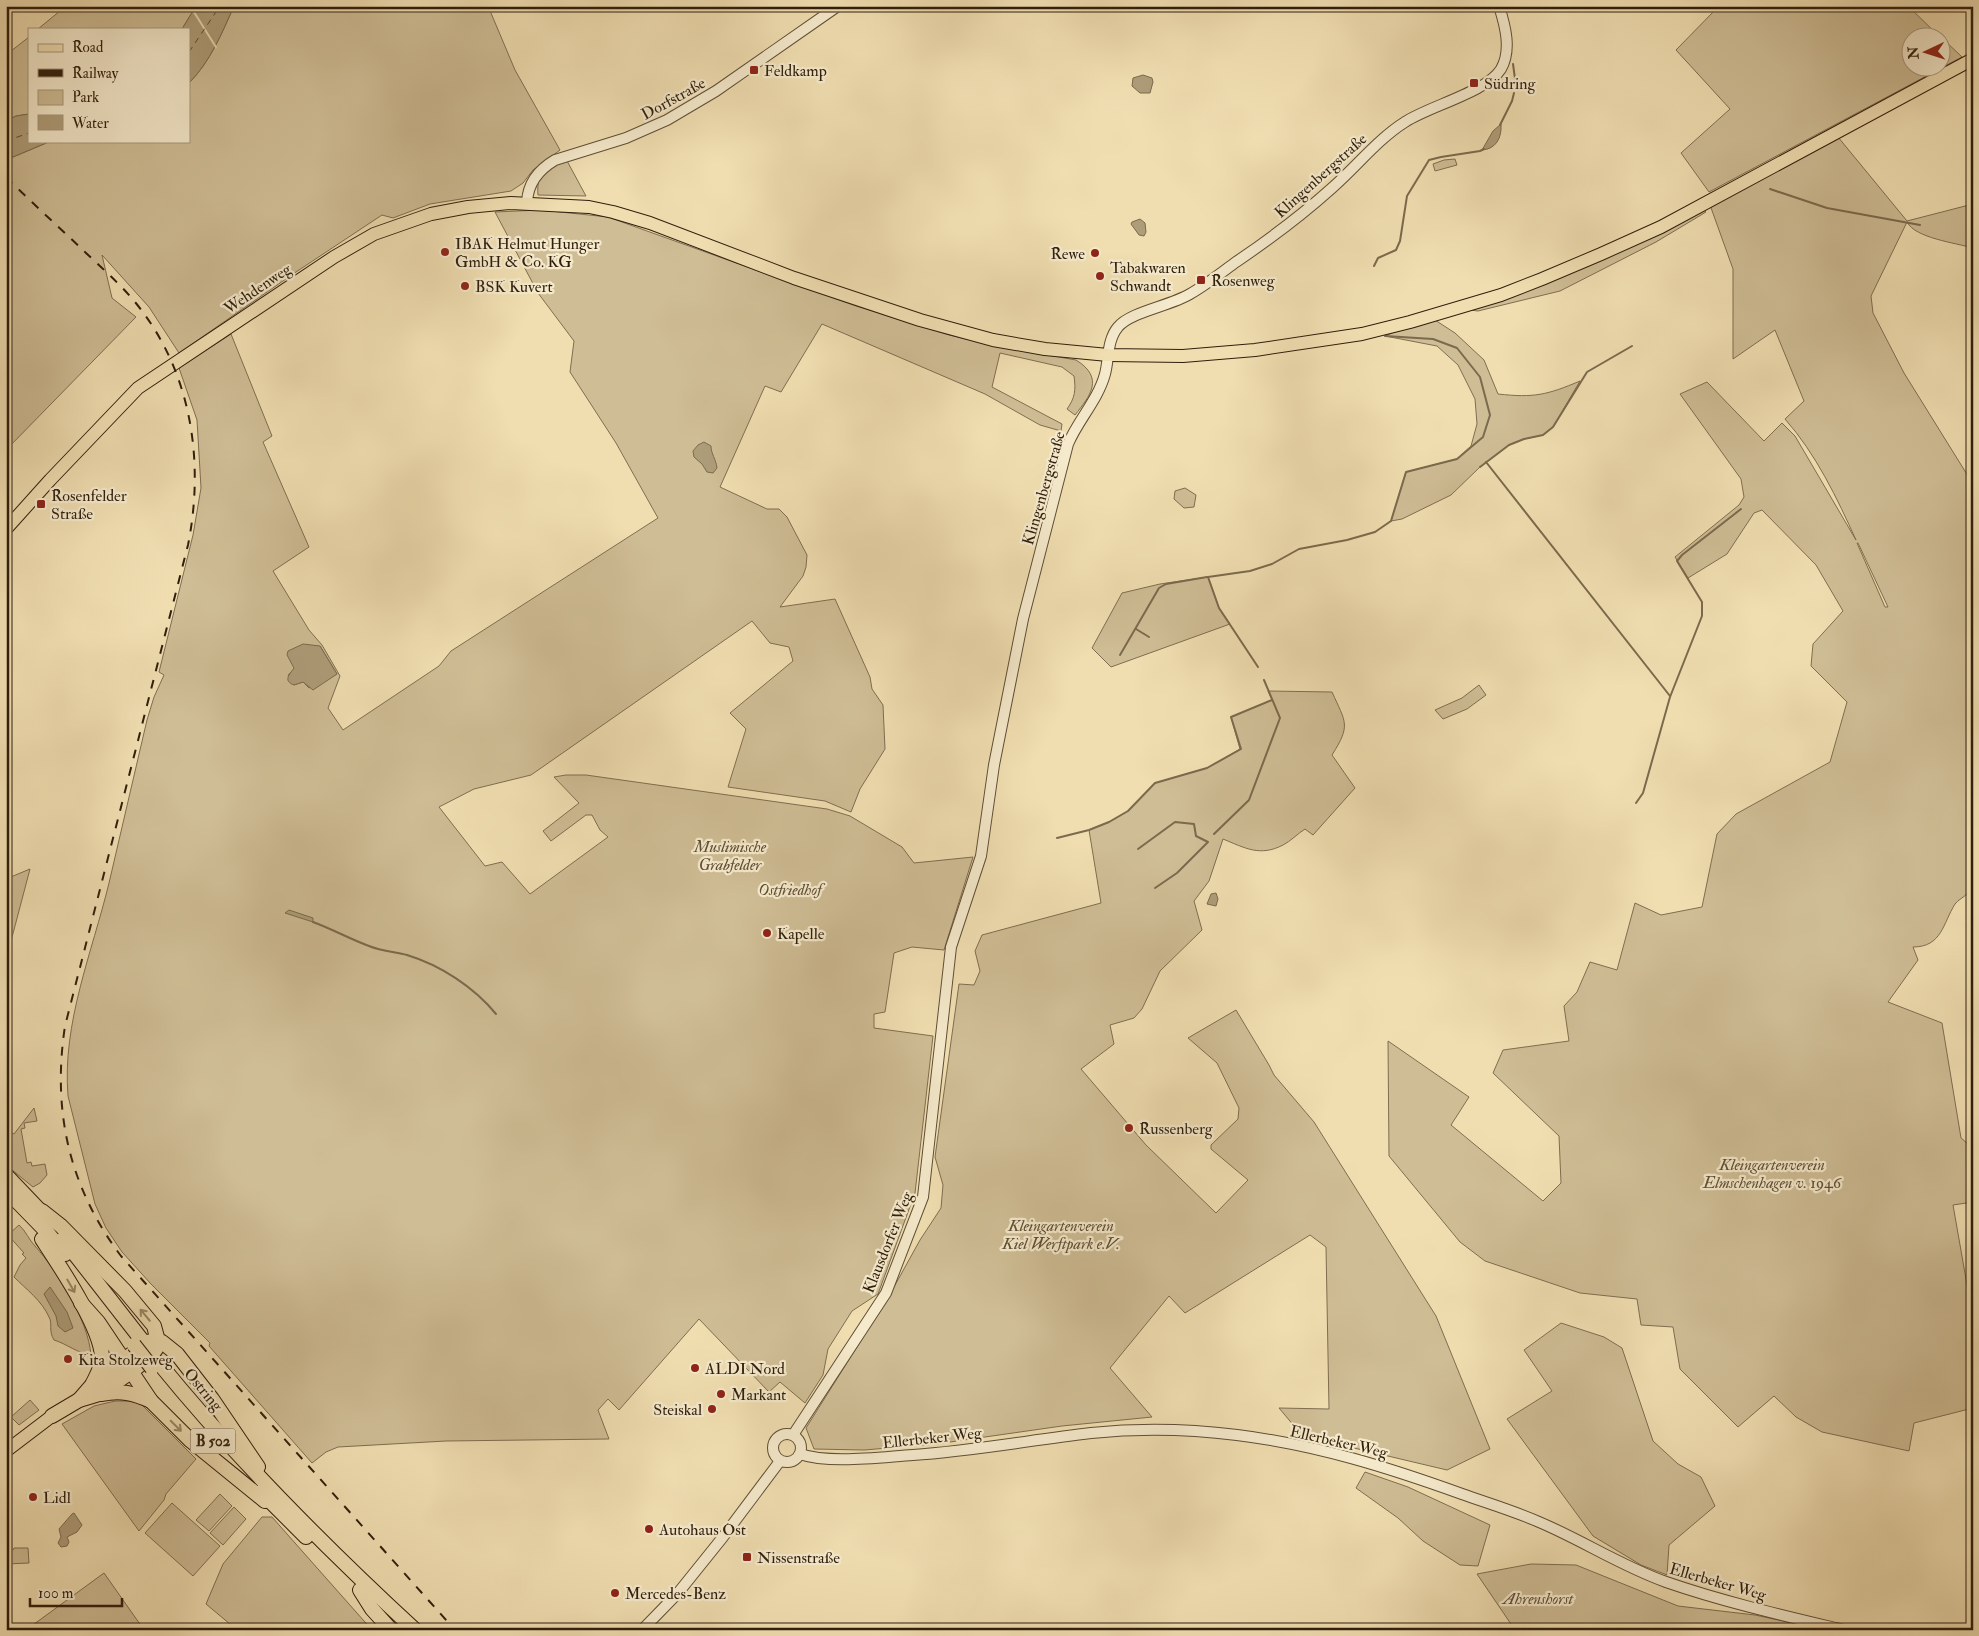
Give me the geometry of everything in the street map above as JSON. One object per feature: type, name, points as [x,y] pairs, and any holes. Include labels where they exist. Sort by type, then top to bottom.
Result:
[{"type":"highway","name":"Ostring","points":[[6,1175],[156,1365],[404,1630]]},
{"type":"highway","name":"Ostring","points":[[6,1190],[37,1215]]},
{"type":"highway","points":[[37,1215],[40,1236],[81,1303],[95,1331],[101,1352],[101,1363],[95,1390]]},
{"type":"highway","points":[[37,1215],[61,1226],[125,1291],[154,1326],[158,1334],[156,1349],[152,1356],[127,1366],[95,1390],[52,1416]]},
{"type":"highway","points":[[81,1303],[98,1322],[151,1401],[210,1457],[278,1510]]},
{"type":"highway","points":[[158,1341],[177,1354],[212,1399],[271,1489]]},
{"type":"highway","name":"Ostring","points":[[156,1365],[208,1435],[278,1510],[415,1630]]},
{"type":"highway","points":[[95,1390],[125,1392],[151,1401]]},
{"type":"highway","points":[[364,1587],[372,1609],[390,1630]]},
{"type":"highway","points":[[364,1587],[387,1597],[428,1630]]},
{"type":"main road","name":"Wehdenweg","points":[[6,529],[138,388],[334,257],[374,234],[431,214],[468,207],[527,202],[589,207],[650,223],[794,278],[957,331],[993,340],[1045,349],[1108,355],[1168,356],[1220,353],[1317,342],[1362,334],[1501,295],[1602,254],[1660,227],[1973,59]]},
{"type":"main road","points":[[6,1451],[52,1416]]},
{"type":"street","name":"Dorfstraße","points":[[527,202],[527,192],[533,180],[545,166],[555,160],[633,136],[667,120],[716,91],[838,6]]},
{"type":"street","name":"Klingenbergstraße","points":[[952,947],[981,856],[994,764],[1023,619],[1068,444],[1074,430],[1102,384],[1111,341],[1118,328],[1125,320],[1170,304],[1190,294],[1291,223],[1332,188],[1389,133],[1407,120],[1483,84],[1496,74],[1505,58],[1506,44],[1505,30],[1499,6]]},
{"type":"street","name":"Klausdorfer Weg","points":[[793,1435],[886,1293],[924,1197],[952,947]]},
{"type":"street","name":"Ellerbeker Weg","points":[[800,1454],[812,1458],[865,1459],[937,1453],[1093,1433],[1149,1430],[1207,1432],[1267,1440],[1344,1456],[1388,1468],[1537,1521],[1635,1570],[1667,1582],[1844,1630]]},
{"type":"street","points":[[786,1433],[793,1435],[801,1443],[800,1454],[791,1462],[780,1460],[774,1454],[774,1441],[786,1433]]},
{"type":"street","points":[[642,1630],[678,1593],[723,1537],[780,1460]]},
{"type":"green space","points":[[66,6],[196,6],[183,28],[39,28]]},
{"type":"green space","points":[[234,6],[488,6],[515,70],[560,150],[533,170],[523,183],[511,191],[430,204],[393,218],[382,215],[179,353],[149,307],[102,255],[112,298],[136,317],[6,450],[6,157],[13,157],[49,142],[190,142],[190,82],[203,66],[220,37]]},
{"type":"green space","points":[[1732,6],[1908,6],[1931,28],[1902,28],[1902,78],[1922,78],[1709,192],[1681,153],[1730,109],[1676,50],[1717,8],[1728,9]]},
{"type":"green space","points":[[28,38],[28,114],[16,116],[6,121],[6,55]]},
{"type":"green space","points":[[1952,48],[1962,57],[1952,62]]},
{"type":"green space","name":"Kleingartenverein Elmschenhagen v. 1946","points":[[1838,137],[1907,221],[1973,204],[1973,248],[1927,236],[1911,228],[1907,222],[1871,296],[1873,313],[1904,373],[1973,484],[1973,894],[1967,894],[1955,904],[1936,938],[1923,946],[1913,947],[1918,960],[1888,1002],[1942,1023],[1961,1138],[1973,1148],[1973,1202],[1953,1205],[1973,1319],[1973,1408],[1914,1423],[1909,1451],[1822,1432],[1796,1417],[1774,1396],[1738,1427],[1680,1369],[1673,1327],[1641,1325],[1637,1299],[1580,1293],[1485,1261],[1460,1242],[1389,1156],[1388,1041],[1469,1097],[1451,1125],[1543,1201],[1561,1183],[1559,1136],[1493,1073],[1503,1050],[1569,1041],[1564,1006],[1577,992],[1590,962],[1617,970],[1635,903],[1661,915],[1702,907],[1717,834],[1736,814],[1830,762],[1847,702],[1811,666],[1813,644],[1843,611],[1816,565],[1762,510],[1754,513],[1727,554],[1688,578],[1675,557],[1739,505],[1744,497],[1741,479],[1680,394],[1707,382],[1764,441],[1782,423],[1795,436],[1856,540],[1816,462],[1785,419],[1804,401],[1775,330],[1733,359],[1733,269],[1710,205]],"holes":[[[1858,543],[1888,607],[1885,607]]]},
{"type":"green space","points":[[566,159],[586,196],[538,195],[539,181],[544,171]]},
{"type":"green space","points":[[1455,159],[1457,165],[1435,171],[1433,164]]},
{"type":"green space","points":[[1702,209],[1706,212],[1656,242],[1560,291],[1478,311],[1470,310]]},
{"type":"green space","points":[[541,210],[608,217],[856,306],[949,335],[1002,347],[1076,360],[1090,374],[1092,387],[1086,401],[1075,415],[1067,409],[1074,394],[1074,376],[1062,367],[1000,353],[992,387],[1062,424],[1061,431],[1040,425],[985,394],[822,324],[781,392],[765,386],[720,487],[767,509],[779,509],[787,517],[807,555],[803,576],[780,607],[835,599],[870,677],[872,689],[883,705],[885,749],[860,789],[851,812],[825,801],[728,787],[746,729],[730,713],[793,661],[789,647],[770,643],[752,621],[531,775],[474,789],[439,807],[485,866],[502,862],[530,894],[608,837],[600,830],[592,815],[586,815],[551,841],[543,831],[579,803],[554,777],[566,775],[586,775],[827,809],[850,816],[902,847],[914,863],[973,857],[944,950],[912,947],[894,953],[885,1012],[874,1014],[874,1028],[933,1036],[915,1193],[878,1294],[852,1311],[828,1349],[823,1375],[805,1403],[780,1382],[769,1392],[699,1319],[619,1410],[608,1399],[598,1410],[609,1439],[446,1441],[338,1447],[326,1452],[312,1463],[209,1346],[210,1343],[122,1252],[106,1228],[95,1204],[68,1096],[69,1042],[80,988],[109,883],[147,720],[154,697],[164,675],[159,672],[193,535],[201,488],[197,420],[179,368],[231,334],[272,436],[263,442],[309,547],[273,571],[309,630],[322,645],[340,676],[328,708],[343,730],[439,666],[451,651],[658,518],[616,443],[570,372],[574,341],[538,293],[495,212]],"holes":[[[320,646],[337,674],[309,688],[303,682],[294,685],[288,675]]]},
{"type":"green space","points":[[1435,320],[1455,333],[1484,360],[1498,394],[1521,396],[1540,394],[1558,390],[1580,381],[1553,427],[1543,435],[1524,439],[1509,445],[1480,467],[1451,495],[1402,519],[1391,521],[1406,472],[1457,459],[1471,446],[1477,424],[1475,399],[1458,365],[1437,346],[1385,336]]},
{"type":"green space","points":[[1185,488],[1196,495],[1194,507],[1184,508],[1174,499],[1175,491]]},
{"type":"green space","points":[[1208,577],[1219,608],[1230,624],[1111,667],[1092,648],[1122,593],[1160,584]]},
{"type":"green space","points":[[1479,685],[1486,695],[1467,709],[1443,719],[1435,710],[1462,698]]},
{"type":"green space","name":"Kleingartenverein Kiel Werftpark e.V.","points":[[1268,691],[1332,692],[1341,711],[1344,730],[1332,755],[1355,788],[1313,835],[1305,829],[1289,842],[1275,849],[1260,851],[1223,839],[1209,881],[1194,901],[1202,930],[1160,971],[1142,1009],[1134,1018],[1110,1025],[1114,1044],[1081,1069],[1146,1145],[1216,1213],[1248,1180],[1211,1149],[1211,1145],[1238,1119],[1239,1108],[1217,1063],[1188,1038],[1236,1010],[1274,1075],[1314,1122],[1436,1316],[1490,1449],[1447,1470],[1354,1448],[1305,1439],[1279,1408],[1329,1409],[1326,1247],[1310,1235],[1185,1313],[1169,1296],[1110,1368],[1152,1417],[1062,1426],[936,1444],[864,1450],[814,1449],[806,1428],[889,1296],[920,1240],[941,1208],[943,1185],[935,1157],[959,984],[974,985],[980,971],[975,951],[982,935],[1101,903],[1089,830],[1109,822],[1128,811],[1155,783],[1207,768],[1240,749],[1231,717],[1272,700]]},
{"type":"green space","points":[[30,869],[6,960],[6,879]]},
{"type":"green space","points":[[34,1108],[37,1121],[24,1123],[25,1128],[21,1129],[27,1163],[31,1162],[32,1166],[45,1164],[47,1175],[40,1183],[33,1187],[6,1165],[6,1130],[14,1134]]},
{"type":"green space","points":[[19,1225],[53,1269],[70,1297],[84,1327],[91,1355],[54,1340],[46,1311],[14,1277],[26,1258],[22,1254],[24,1253],[8,1235]]},
{"type":"green space","points":[[1561,1323],[1604,1337],[1622,1348],[1653,1441],[1678,1464],[1701,1477],[1715,1506],[1669,1545],[1667,1575],[1641,1565],[1593,1536],[1507,1419],[1552,1391],[1524,1350]]},
{"type":"green space","points":[[30,1400],[39,1410],[19,1425],[11,1417]]},
{"type":"green space","points":[[115,1401],[130,1401],[142,1405],[196,1459],[166,1494],[164,1500],[139,1531],[62,1424],[94,1406]]},
{"type":"green space","points":[[1365,1472],[1408,1487],[1490,1525],[1478,1566],[1460,1565],[1423,1541],[1398,1518],[1356,1488]]},
{"type":"green space","points":[[220,1494],[232,1506],[209,1531],[196,1520]]},
{"type":"green space","points":[[172,1503],[220,1546],[193,1576],[145,1533]]},
{"type":"green space","points":[[234,1507],[246,1519],[223,1545],[210,1533]]},
{"type":"green space","points":[[262,1517],[272,1517],[372,1630],[237,1630],[206,1604],[223,1564]]},
{"type":"green space","points":[[14,1548],[28,1548],[29,1563],[6,1564],[6,1549],[13,1550]]},
{"type":"green space","name":"Ahrenshorst","points":[[1531,1564],[1576,1565],[1678,1606],[1755,1615],[1788,1622],[1792,1630],[1515,1630],[1477,1574]]},
{"type":"green space","points":[[104,1573],[142,1627],[138,1630],[26,1630]]},
{"type":"water","points":[[196,6],[234,6],[209,57],[190,82],[190,28],[183,28]]},
{"type":"water","points":[[1143,75],[1152,78],[1153,82],[1150,93],[1140,93],[1132,86],[1133,78]]},
{"type":"water","points":[[28,114],[28,142],[49,142],[13,157],[6,157],[6,121],[16,116]]},
{"type":"water","points":[[1501,124],[1497,142],[1491,147],[1482,150],[1493,131]]},
{"type":"water","points":[[1140,219],[1145,223],[1146,232],[1144,236],[1139,235],[1131,224]]},
{"type":"water","points":[[704,442],[711,446],[716,462],[717,468],[713,473],[707,472],[694,457],[693,451]]},
{"type":"water","points":[[303,644],[320,646],[337,674],[313,690],[303,682],[294,685],[288,680],[294,668],[287,655],[288,651]]},
{"type":"water","points":[[1216,893],[1218,899],[1216,906],[1207,904],[1211,894]]},
{"type":"water","points":[[289,910],[313,918],[313,922],[285,913]]},
{"type":"water","points":[[50,1287],[67,1312],[73,1328],[65,1332],[58,1326],[56,1316],[44,1294]]},
{"type":"water","points":[[74,1513],[82,1525],[77,1532],[67,1537],[69,1542],[67,1546],[61,1547],[58,1543],[61,1537],[59,1529]]},
{"type":"pier","points":[[192,7],[217,47],[216,49],[191,9]]},
{"type":"waterway","points":[[1513,64],[1516,86]]},
{"type":"waterway","points":[[1500,125],[1514,93]]},
{"type":"waterway","points":[[1374,266],[1378,258],[1396,250],[1400,241],[1407,196],[1429,160],[1484,149]]},
{"type":"waterway","points":[[1770,189],[1827,208],[1920,225]]},
{"type":"waterway","points":[[1258,667],[1219,608],[1208,577],[1250,571],[1272,564],[1299,549],[1347,540],[1375,532],[1391,521],[1406,472],[1457,459],[1483,437],[1490,415],[1480,377],[1457,348],[1433,339],[1385,336]]},
{"type":"waterway","points":[[1480,467],[1509,445],[1524,439],[1543,435],[1553,427],[1587,372],[1632,346]]},
{"type":"waterway","points":[[1486,462],[1670,696]]},
{"type":"waterway","points":[[1636,803],[1643,793],[1670,697],[1702,616],[1702,602],[1677,561],[1682,555],[1741,509]]},
{"type":"waterway","points":[[1120,655],[1159,588],[1166,584],[1207,577]]},
{"type":"waterway","points":[[1136,629],[1149,637]]},
{"type":"waterway","points":[[1214,834],[1249,800],[1280,718],[1264,680]]},
{"type":"waterway","points":[[1057,838],[1089,830],[1109,822],[1128,811],[1155,783],[1207,768],[1241,749],[1231,717],[1272,700]]},
{"type":"waterway","points":[[1138,849],[1175,822],[1194,824],[1196,836],[1208,842],[1177,873],[1155,888]]},
{"type":"waterway","points":[[313,922],[374,948],[407,955],[444,971],[467,986],[496,1014]]},
{"type":"ferry route","points":[[190,51],[220,6]]},
{"type":"ferry route","points":[[6,141],[28,133]]},
{"type":"railway","points":[[6,177],[117,283],[135,302],[154,328],[181,386],[189,417],[193,449],[195,481],[188,545],[65,1026],[61,1088],[63,1118],[77,1175],[88,1203],[103,1230],[121,1256],[455,1630]]},
{"type":"place","name":"Feldkamp","points":[[754,70]]},
{"type":"place","name":"Südring","points":[[1474,83]]},
{"type":"place","name":"IBAK Helmut Hunger GmbH & Co. KG","points":[[445,252]]},
{"type":"place","name":"Rewe","points":[[1095,253]]},
{"type":"place","name":"Tabakwaren Schwandt","points":[[1100,276]]},
{"type":"place","name":"Rosenweg","points":[[1201,280]]},
{"type":"place","name":"BSK Kuvert","points":[[465,286]]},
{"type":"place","name":"Rosenfelder Straße","points":[[41,504]]},
{"type":"place","name":"Kapelle","points":[[767,933]]},
{"type":"place","name":"Russenberg","points":[[1129,1128]]},
{"type":"place","name":"Kita Stolzeweg","points":[[68,1359]]},
{"type":"place","name":"ALDI Nord","points":[[695,1368]]},
{"type":"place","name":"Markant","points":[[721,1394]]},
{"type":"place","name":"Steiskal","points":[[712,1409]]},
{"type":"place","name":"Lidl","points":[[33,1497]]},
{"type":"place","name":"Autohaus Ost","points":[[649,1529]]},
{"type":"place","name":"Nissenstraße","points":[[747,1557]]},
{"type":"place","name":"Mercedes-Benz","points":[[615,1593]]},
{"type":"park label","name":"Muslimische Grabfelder","points":[[730,855]]},
{"type":"park label","name":"Ostfriedhof","points":[[790,889]]}]
